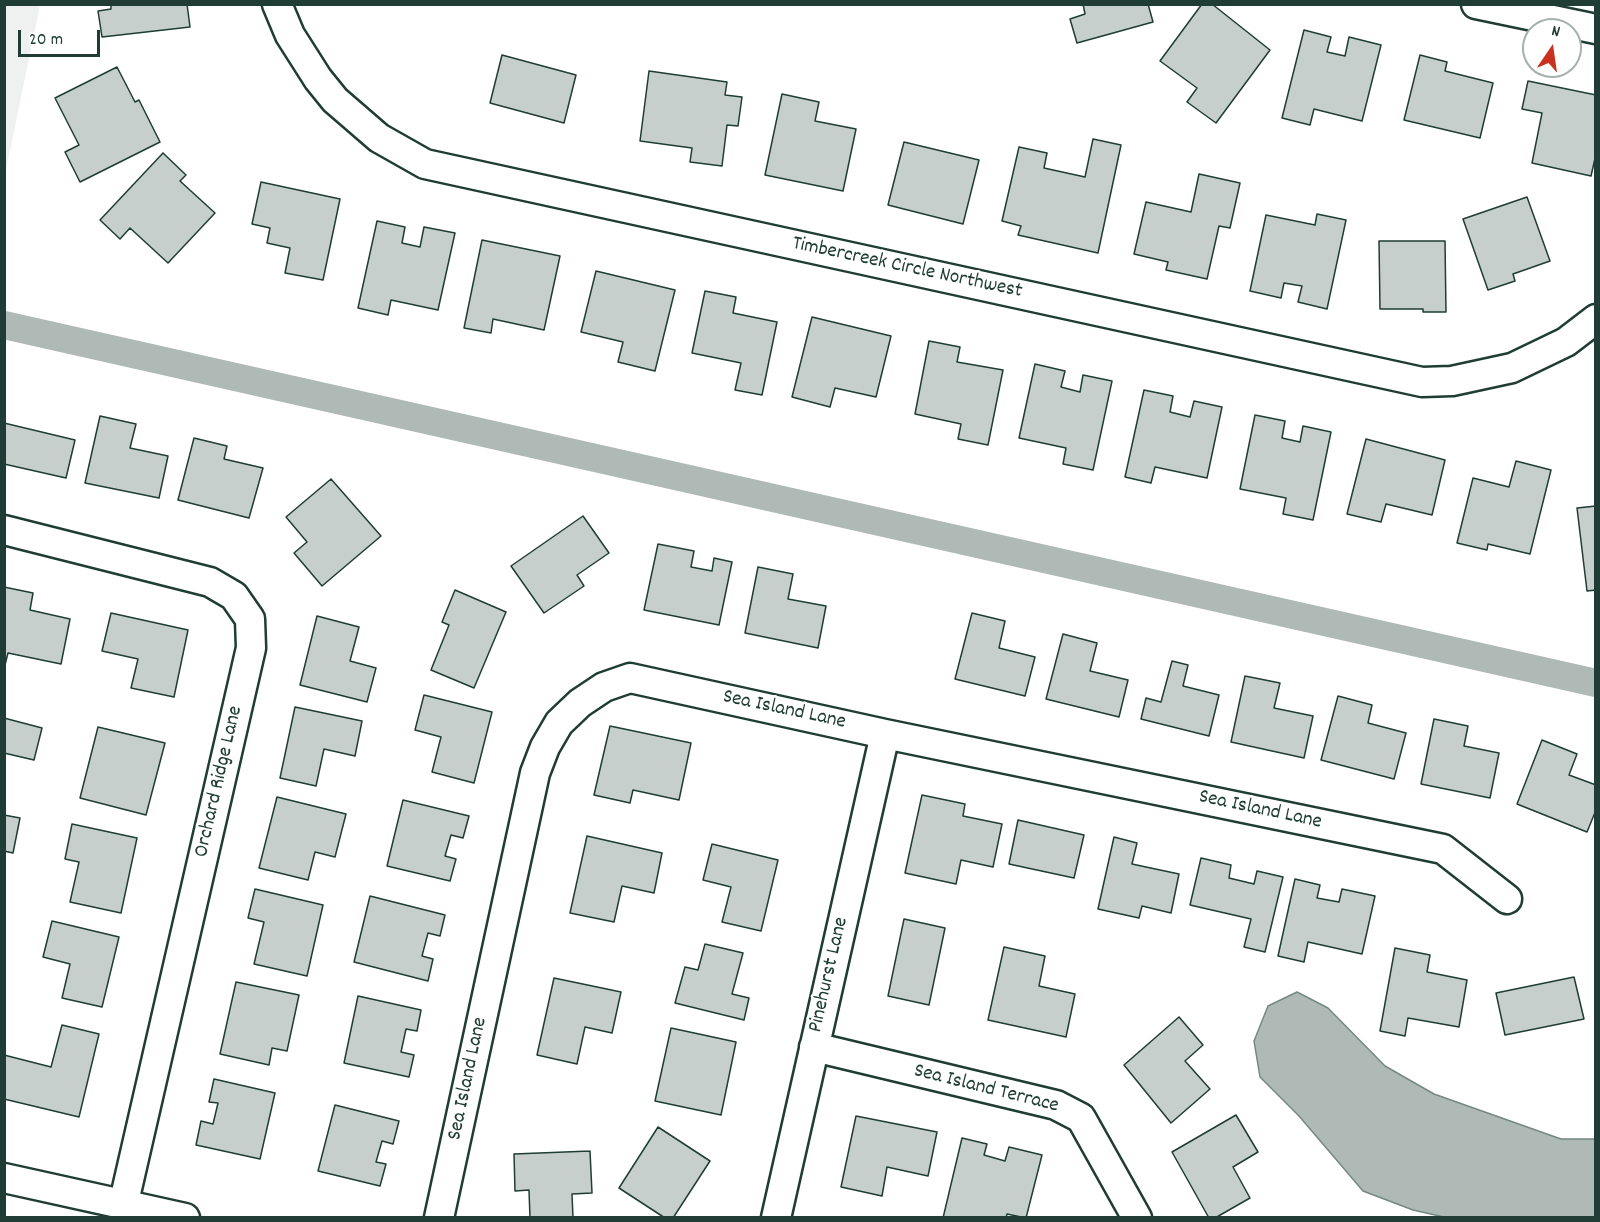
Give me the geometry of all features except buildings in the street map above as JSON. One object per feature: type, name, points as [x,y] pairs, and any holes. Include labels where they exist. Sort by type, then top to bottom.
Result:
[{"type":"street","name":"Timbercreek Circle Northwest","points":[[277,4],[290,35],[318,80],[335,100],[379,138],[425,164],[1422,382],[1452,381],[1512,368],[1566,342],[1596,319]]},
{"type":"street","points":[[1476,4],[1596,29]]},
{"type":"street","name":"Orchard Ridge Lane","points":[[4,530],[210,582],[234,596],[250,619],[252,648],[123,1206]]},
{"type":"street","name":"Sea Island Lane","points":[[439,1218],[535,773],[545,747],[559,723],[580,703],[604,687],[630,678],[885,734],[1443,849],[1507,898]]},
{"type":"street","name":"Pinehurst Lane","points":[[776,1218],[885,734]]},
{"type":"street","name":"Sea Island Terrace","points":[[814,1047],[1056,1105],[1081,1118],[1137,1218]]},
{"type":"street","points":[[4,1178],[185,1218]]},
{"type":"shaded area","points":[[4,5],[40,5],[5,175]]},
{"type":"shaded area","points":[[1297,992],[1328,1008],[1385,1066],[1434,1094],[1561,1139],[1595,1139],[1595,1217],[1444,1217],[1413,1210],[1363,1191],[1299,1116],[1260,1077],[1254,1041],[1268,1006]]},
{"type":"waterway","points":[[4,325],[1596,683]]}]
